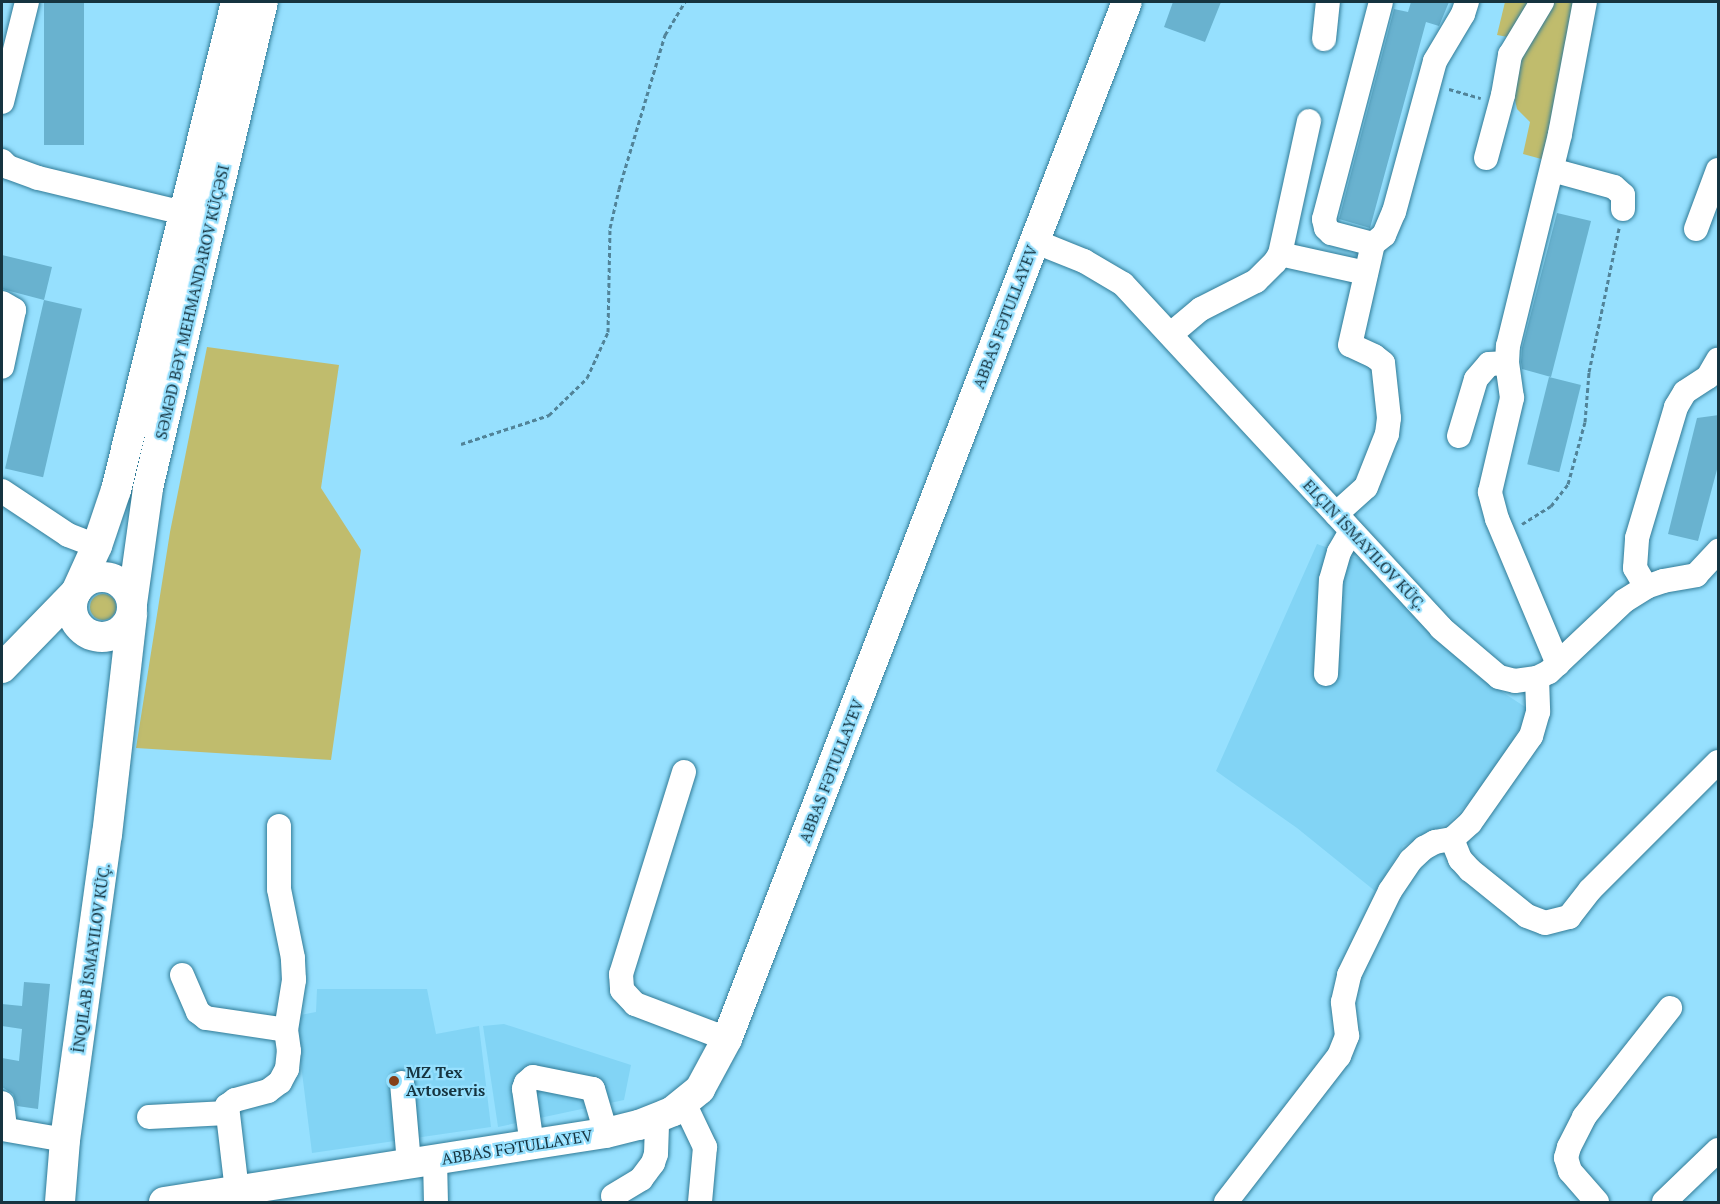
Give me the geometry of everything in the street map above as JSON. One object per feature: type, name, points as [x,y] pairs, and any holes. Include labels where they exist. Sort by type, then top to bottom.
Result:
[{"type":"main road","name":"SƏMƏD BƏY MEHMANDAROV KÜÇƏSI","points":[[76,592],[97,546],[117,489],[236,2]]},
{"type":"main road","name":"SƏMƏD BƏY MEHMANDAROV KÜÇƏSI","points":[[60,1203],[65,1140],[122,713],[132,609],[148,488],[263,2]]},
{"type":"main road","name":"ABBAS FƏTULLAYEV","points":[[164,1203],[253,1194],[422,1161],[606,1133],[657,1119],[684,1103],[700,1089],[728,1039],[1127,2]]},
{"type":"main road","points":[[109,577],[125,587],[132,609],[121,631],[102,637],[60,632],[47,634],[10,658],[90,579],[109,577]]},
{"type":"main road","points":[[76,592],[73,612],[83,630],[92,635],[111,658],[122,713]]},
{"type":"street","points":[[2,102],[27,2]]},
{"type":"street","points":[[1324,39],[1328,2]]},
{"type":"street","points":[[1373,244],[1331,232],[1326,228],[1324,219],[1381,2]]},
{"type":"street","points":[[1326,675],[1331,580],[1344,523],[1366,487],[1387,434],[1389,418],[1383,363],[1374,356],[1350,345],[1373,244],[1384,235],[1394,212],[1427,83],[1435,61],[1463,14],[1467,2]]},
{"type":"street","points":[[1486,158],[1501,104],[1510,55],[1542,2]]},
{"type":"street","points":[[1558,664],[1504,535],[1490,492],[1512,398],[1506,363],[1508,346],[1552,170],[1585,2]]},
{"type":"street","points":[[1171,334],[1201,309],[1256,281],[1267,272],[1280,254],[1309,121]]},
{"type":"street","points":[[2,161],[8,167],[38,178],[184,213]]},
{"type":"street","points":[[1552,170],[1614,187],[1623,195],[1623,209]]},
{"type":"street","points":[[1696,229],[1719,170]]},
{"type":"street","points":[[1034,241],[1084,261],[1123,284],[1440,628],[1499,677],[1515,681],[1536,678],[1558,664],[1624,601],[1646,587],[1663,581],[1696,575],[1719,550]]},
{"type":"street","points":[[1280,254],[1366,273]]},
{"type":"street","points":[[2,303],[14,310],[2,367]]},
{"type":"street","points":[[1646,587],[1635,568],[1637,538],[1676,407],[1685,392],[1707,377],[1719,360]]},
{"type":"street","points":[[1459,436],[1476,379],[1488,363],[1506,363]]},
{"type":"street","points":[[2,490],[68,535],[97,546]]},
{"type":"street","points":[[1226,1203],[1339,1056],[1347,1036],[1343,1002],[1348,975],[1390,891],[1411,860],[1424,848],[1435,842],[1452,839],[1470,823],[1531,736],[1538,712],[1536,678]]},
{"type":"street","points":[[1452,839],[1460,859],[1470,870],[1527,916],[1545,923],[1569,917],[1598,882],[1719,762]]},
{"type":"street","points":[[684,772],[621,974],[622,990],[635,1004],[728,1039]]},
{"type":"street","points":[[253,1194],[227,1113],[227,1106],[235,1100],[268,1091],[280,1082],[287,1069],[289,1051],[286,1030],[294,980],[293,958],[279,889],[279,826]]},
{"type":"street","points":[[182,975],[198,1012],[207,1018],[286,1030]]},
{"type":"street","points":[[1597,1203],[1570,1171],[1566,1158],[1569,1148],[1584,1117],[1670,1008]]},
{"type":"street","points":[[532,1144],[524,1089],[526,1083],[533,1077],[593,1089],[606,1133]]},
{"type":"street","points":[[402,1083],[422,1161],[436,1203]]},
{"type":"street","points":[[2,1103],[3,1129],[65,1140]]},
{"type":"street","points":[[684,1103],[705,1147],[700,1203]]},
{"type":"street","points":[[149,1117],[227,1113]]},
{"type":"street","points":[[613,1196],[641,1179],[653,1163],[656,1154],[657,1119]]},
{"type":"street","points":[[1664,1203],[1719,1150]]},
{"type":"path","points":[[461,444],[549,415],[587,378],[608,332],[610,228],[619,189],[665,34],[685,2]]},
{"type":"path","points":[[1427,83],[1501,104]]},
{"type":"path","points":[[1504,535],[1551,506],[1568,484],[1585,422],[1591,361],[1623,209]]},
{"type":"shaded area","points":[[1505,2],[1531,2],[1508,37],[1497,35]]},
{"type":"shaded area","points":[[1551,2],[1577,2],[1545,160],[1523,154],[1530,122],[1517,109],[1512,87],[1523,44]]},
{"type":"shaded area","points":[[207,347],[339,365],[321,488],[361,550],[331,760],[136,748],[170,532]]},
{"type":"shaded area","points":[[1317,544],[1368,562],[1473,673],[1530,710],[1487,784],[1448,823],[1403,846],[1375,891],[1297,828],[1216,771]]},
{"type":"shaded area","points":[[103,594],[112,598],[116,607],[112,616],[103,620],[94,616],[90,607],[94,598]]},
{"type":"shaded area","name":"MZ Tex Avtoservis","points":[[317,989],[427,989],[436,1034],[479,1026],[491,1127],[312,1153],[295,1016],[316,1012]]},
{"type":"shaded area","points":[[504,1024],[631,1065],[624,1100],[498,1127],[483,1026]]},
{"type":"building","points":[[44,2],[84,2],[84,145],[44,145]]},
{"type":"building","points":[[1173,2],[1221,2],[1205,42],[1164,27]]},
{"type":"building","points":[[1411,2],[1449,2],[1439,26],[1426,22],[1370,228],[1339,219],[1394,9],[1408,12]]},
{"type":"building","points":[[1557,213],[1591,221],[1551,377],[1522,369],[1521,362],[1522,348]]},
{"type":"building","points":[[2,255],[52,267],[44,300],[2,289]]},
{"type":"building","points":[[44,300],[82,309],[43,477],[5,469]]},
{"type":"building","points":[[1549,377],[1581,385],[1559,472],[1527,464]]},
{"type":"building","points":[[1719,415],[1719,462],[1698,541],[1668,534],[1697,418]]},
{"type":"building","points":[[24,982],[50,984],[38,1109],[17,1106],[13,1094],[2,1087],[2,1058],[19,1061],[22,1029],[2,1026],[2,1004],[22,1006]]},
{"type":"place","name":"MZ Tex Avtoservis","points":[[394,1081]]}]
